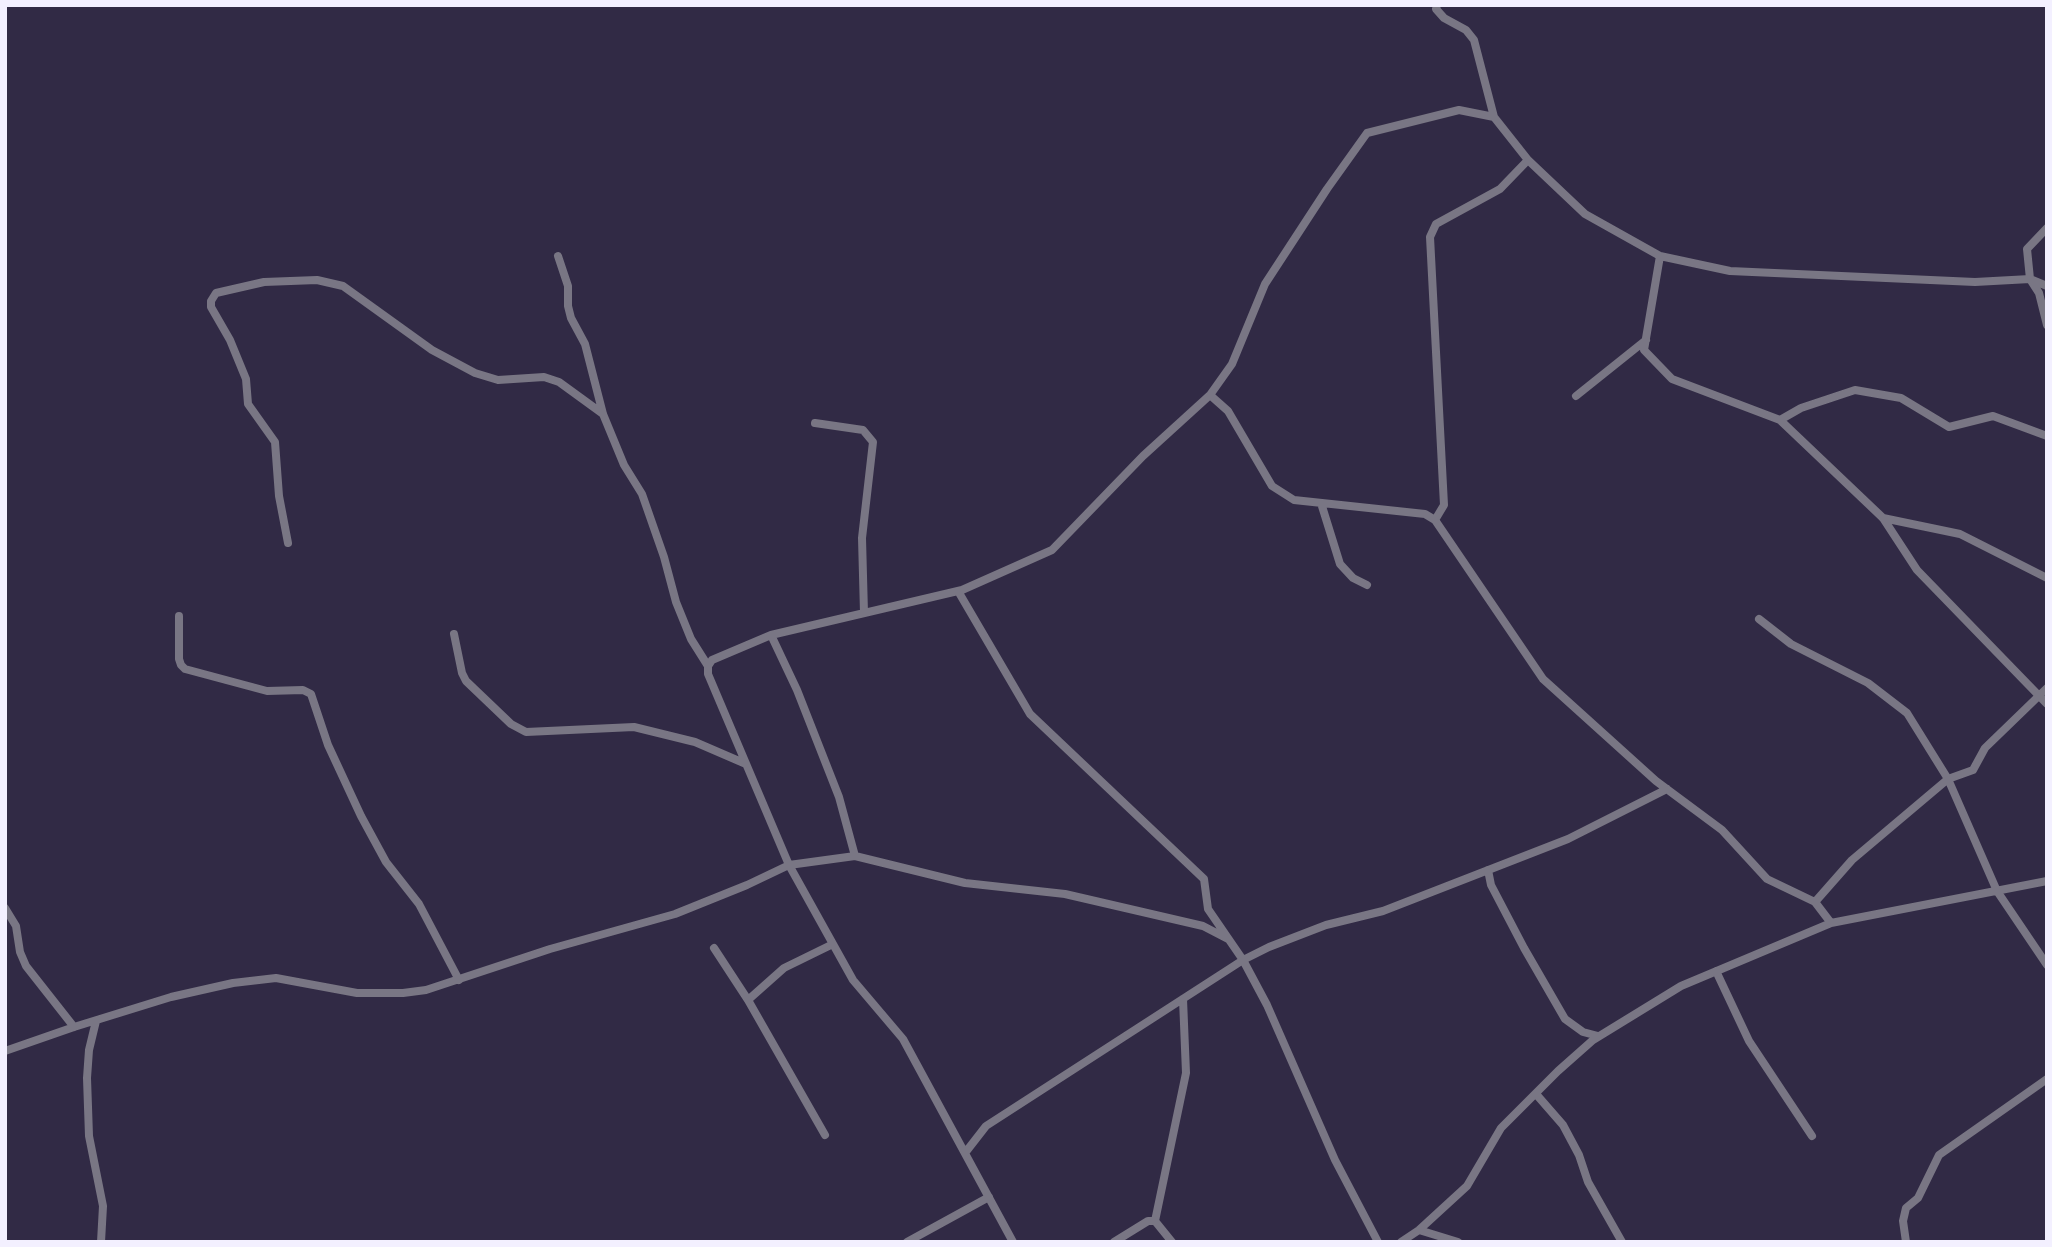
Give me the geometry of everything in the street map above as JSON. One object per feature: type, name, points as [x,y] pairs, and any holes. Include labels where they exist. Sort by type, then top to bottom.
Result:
[{"type":"street","points":[[1437,5],[1436,9],[1444,18],[1466,30],[1474,40],[1494,117],[1528,160],[1585,214],[1660,256],[1730,271],[1975,282],[2030,279],[2047,286]]},
{"type":"street","points":[[708,666],[712,660],[771,635],[958,591],[1052,550],[1143,456],[1210,396],[1232,363],[1265,285],[1367,133],[1459,110],[1494,117]]},
{"type":"street","points":[[1435,520],[1444,505],[1430,237],[1436,224],[1500,189],[1528,160]]},
{"type":"street","points":[[2047,228],[2027,249],[2030,279],[2039,293],[2047,325]]},
{"type":"street","points":[[1660,256],[1644,351],[1672,379],[1780,420],[1883,518],[1917,570],[2047,704]]},
{"type":"street","points":[[558,257],[568,286],[571,318],[585,344],[603,414],[624,465],[642,494],[676,602],[691,639],[708,666],[708,674],[789,865],[853,980],[903,1039],[1013,1242]]},
{"type":"street","points":[[288,543],[279,496],[275,442],[248,404],[246,379],[230,340],[211,307],[216,293],[264,282],[317,280],[343,286],[432,350],[475,373],[498,380],[544,377],[559,382],[603,414]]},
{"type":"street","points":[[1576,396],[1646,340]]},
{"type":"street","points":[[1780,420],[1801,408],[1855,390],[1901,398],[1949,427],[1993,416],[2047,436]]},
{"type":"street","points":[[1210,396],[1228,411],[1272,486],[1294,500],[1425,514],[1435,520],[1543,679],[1656,782],[1722,830],[1767,879],[1815,902],[1831,923]]},
{"type":"street","points":[[815,423],[863,430],[873,442],[862,538],[864,613]]},
{"type":"street","points":[[1321,503],[1340,564],[1353,578],[1367,585]]},
{"type":"street","points":[[1883,518],[1960,534],[2047,578]]},
{"type":"street","points":[[958,591],[1030,715],[1204,879],[1208,909],[1243,960],[1267,1005],[1335,1160],[1378,1242]]},
{"type":"street","points":[[179,615],[179,659],[186,669],[267,691],[303,690],[311,694],[328,745],[361,816],[386,862],[419,904],[459,980]]},
{"type":"street","points":[[1759,619],[1791,644],[1868,683],[1907,713],[1948,779],[1997,891],[2047,965]]},
{"type":"street","points":[[454,634],[461,673],[466,681],[511,724],[526,732],[634,727],[695,743],[746,764]]},
{"type":"street","points":[[771,635],[797,690],[839,797],[855,856]]},
{"type":"street","points":[[1815,902],[1852,860],[1948,779],[1973,770],[1985,748],[2047,688]]},
{"type":"street","points":[[965,1153],[986,1126],[1243,960],[1326,925],[1383,911],[1568,839],[1667,789]]},
{"type":"street","points":[[5,1051],[74,1027],[214,986],[260,979],[276,978],[357,993],[426,990],[550,949],[674,914],[747,886],[789,865],[855,856],[965,883],[1065,894],[1203,926],[1228,939]]},
{"type":"street","points":[[1488,870],[1496,896],[1565,1019],[1583,1032],[1598,1036]]},
{"type":"street","points":[[1401,1242],[1419,1230],[1467,1186],[1501,1128],[1598,1036],[1681,986],[1831,923],[2047,881]]},
{"type":"street","points":[[5,908],[16,926],[20,952],[26,966],[74,1027]]},
{"type":"street","points":[[748,1000],[784,968],[833,944]]},
{"type":"street","points":[[713,948],[748,1000],[825,1135]]},
{"type":"street","points":[[1716,971],[1749,1041],[1812,1136]]},
{"type":"street","points":[[1155,1221],[1186,1073],[1183,999]]},
{"type":"street","points":[[96,1021],[89,1050],[87,1078],[89,1136],[103,1206],[101,1242]]},
{"type":"street","points":[[1906,1242],[1903,1221],[1906,1208],[1918,1198],[1939,1155],[2047,1079]]},
{"type":"street","points":[[1536,1094],[1563,1125],[1579,1155],[1588,1182],[1622,1242]]},
{"type":"street","points":[[906,1242],[989,1198]]},
{"type":"street","points":[[1114,1242],[1148,1221],[1155,1221]]},
{"type":"street","points":[[1155,1221],[1172,1242]]},
{"type":"street","points":[[1419,1230],[1458,1242]]}]
